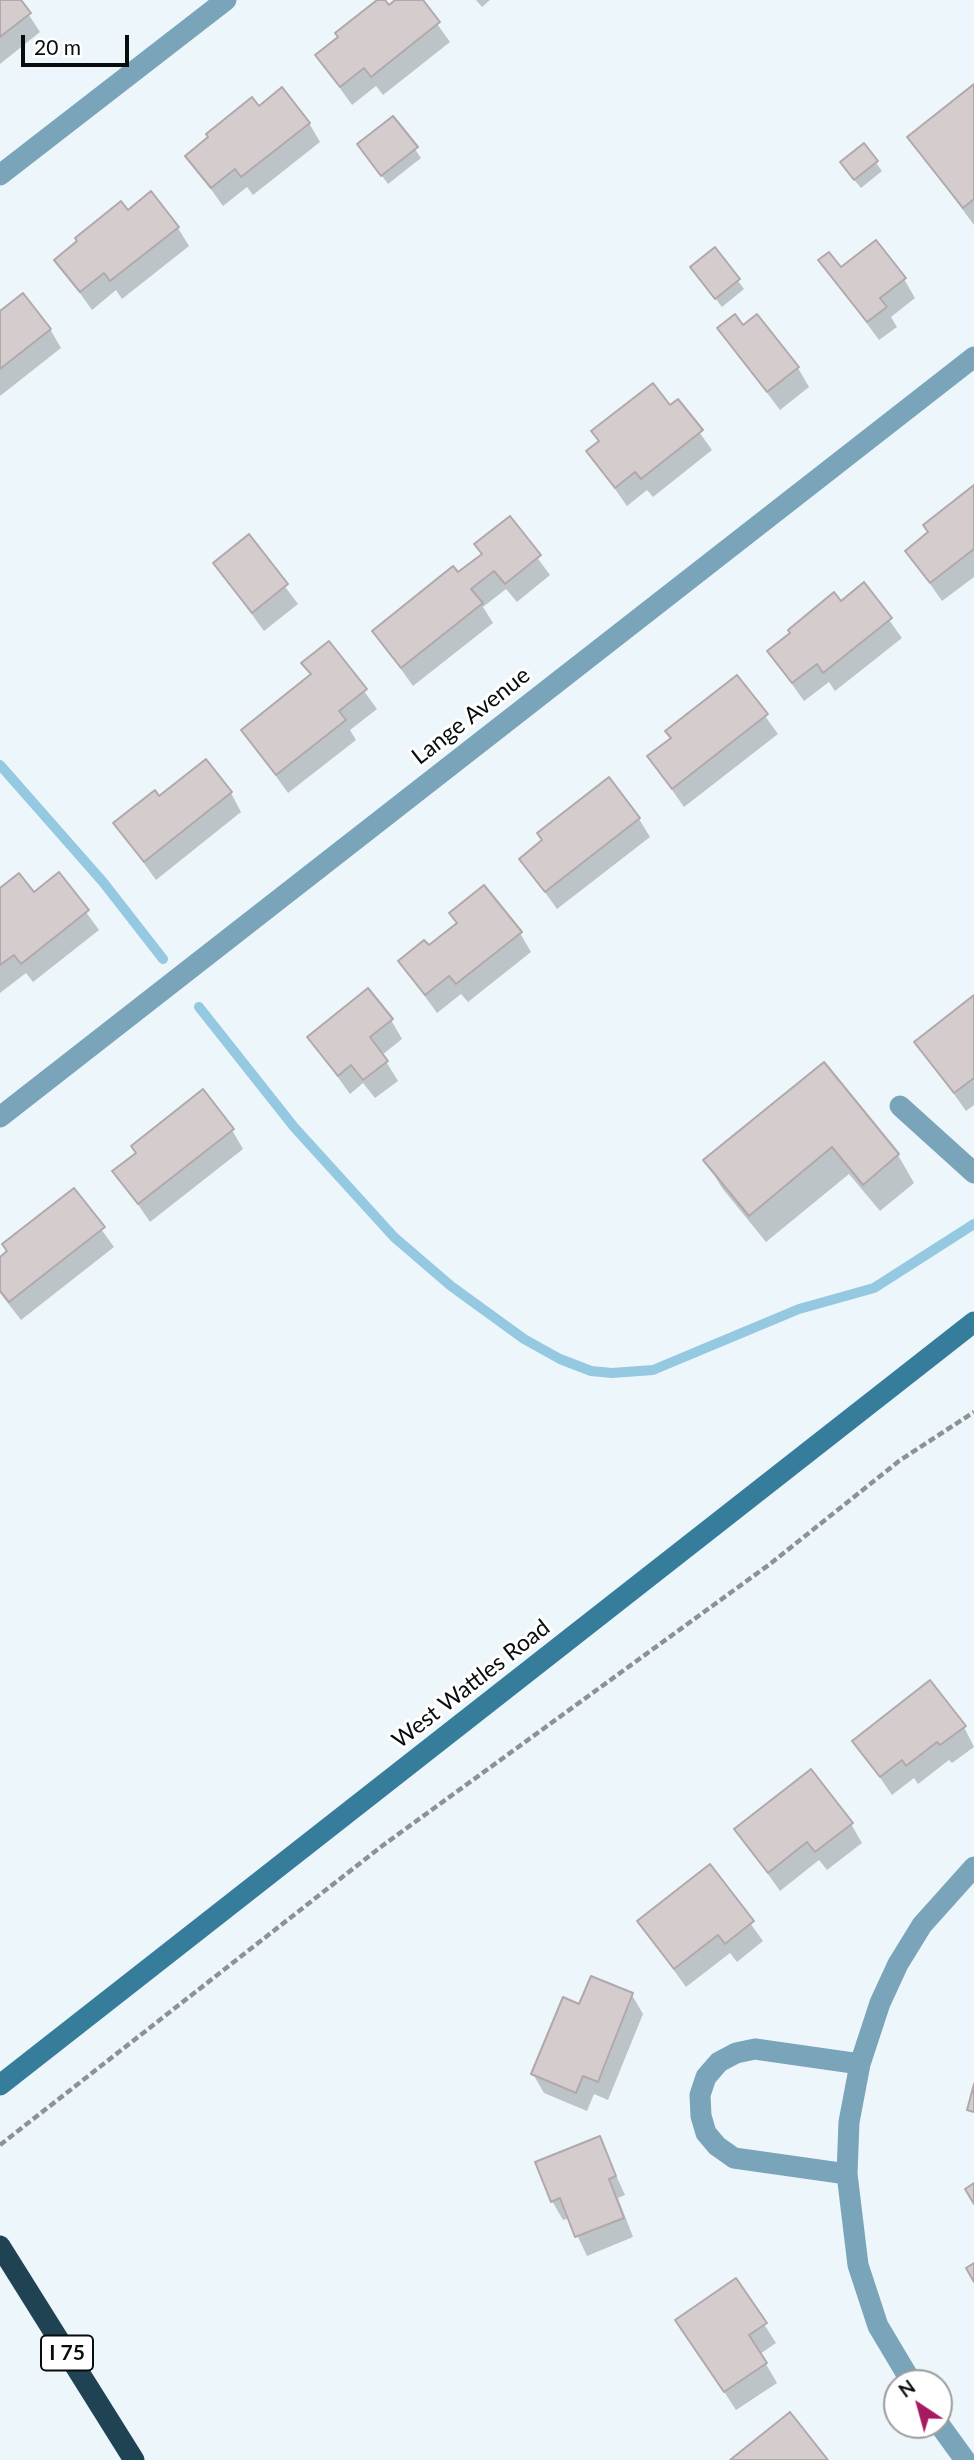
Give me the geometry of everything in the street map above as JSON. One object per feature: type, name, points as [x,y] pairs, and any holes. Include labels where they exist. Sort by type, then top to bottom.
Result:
[{"type":"highway","name":"I 75","points":[[0,2246],[134,2460]]},
{"type":"street","points":[[0,175],[226,0]]},
{"type":"street","name":"Lange Avenue","points":[[0,1117],[974,357]]},
{"type":"street","points":[[900,1106],[974,1173]]},
{"type":"street","name":"West Wattles Road","points":[[2,2083],[974,1322]]},
{"type":"street","points":[[904,2369],[878,2326],[866,2295],[852,2234],[847,2174],[849,2122],[860,2064],[880,2003],[898,1964],[922,1925],[974,1867]]},
{"type":"street","points":[[847,2174],[734,2158],[716,2146],[706,2133],[701,2116],[700,2095],[706,2077],[719,2062],[736,2053],[755,2049],[860,2064]]},
{"type":"street","points":[[950,2439],[965,2460]]},
{"type":"path","points":[[0,2144],[382,1846],[770,1564],[899,1461],[974,1412]]},
{"type":"building","points":[[0,0],[21,0],[31,13],[0,37]]},
{"type":"building","points":[[377,0],[385,0],[389,5],[395,0],[423,0],[440,22],[371,77],[364,68],[340,87],[315,55],[338,37],[335,33]]},
{"type":"building","points":[[974,84],[974,199],[963,208],[907,137]]},
{"type":"building","points":[[282,87],[310,123],[241,177],[235,169],[211,188],[185,156],[208,137],[206,134],[252,97],[259,106]]},
{"type":"building","points":[[393,116],[418,147],[381,176],[357,144]]},
{"type":"building","points":[[864,143],[878,161],[854,180],[840,162]]},
{"type":"building","points":[[151,191],[179,227],[110,281],[104,273],[80,292],[54,260],[77,241],[75,238],[121,201],[128,210]]},
{"type":"building","points":[[876,240],[906,278],[880,298],[887,307],[867,322],[818,260],[829,252],[841,267]]},
{"type":"building","points":[[715,247],[740,279],[715,299],[690,267]]},
{"type":"building","points":[[23,293],[51,329],[0,369],[0,311]]},
{"type":"building","points":[[735,314],[743,325],[757,314],[799,367],[767,392],[717,328]]},
{"type":"building","points":[[653,383],[670,405],[678,399],[703,430],[641,479],[635,472],[615,488],[586,451],[599,441],[591,431]]},
{"type":"building","points":[[974,485],[974,549],[930,583],[905,551],[928,532],[923,525]]},
{"type":"building","points":[[510,516],[541,555],[505,584],[494,571],[471,589],[483,603],[401,668],[372,631],[453,566],[458,572],[482,554],[474,544]]},
{"type":"building","points":[[249,534],[288,584],[252,613],[213,563]]},
{"type":"building","points":[[864,582],[892,618],[823,673],[817,664],[792,683],[767,651],[834,592],[841,601]]},
{"type":"building","points":[[329,641],[367,689],[339,711],[346,720],[276,775],[241,730],[311,674],[301,663]]},
{"type":"building","points":[[737,675],[768,714],[672,789],[647,756],[671,738],[665,731]]},
{"type":"building","points":[[206,759],[232,792],[144,862],[113,823],[155,790],[159,796]]},
{"type":"building","points":[[609,777],[640,818],[545,892],[519,859],[542,840],[537,833]]},
{"type":"building","points":[[59,872],[89,910],[21,964],[14,955],[0,965],[0,888],[19,873],[34,892]]},
{"type":"building","points":[[484,885],[522,932],[456,984],[449,976],[425,995],[398,961],[424,940],[429,945],[457,923],[449,913]]},
{"type":"building","points":[[368,988],[393,1019],[370,1037],[388,1061],[363,1080],[351,1065],[338,1076],[307,1037]]},
{"type":"building","points":[[974,995],[974,1078],[954,1093],[914,1042]]},
{"type":"building","points":[[824,1062],[899,1154],[863,1185],[832,1147],[749,1216],[703,1160]]},
{"type":"building","points":[[203,1089],[234,1129],[138,1204],[112,1171],[136,1153],[131,1146]]},
{"type":"building","points":[[74,1188],[105,1227],[9,1302],[0,1291],[0,1257],[7,1251],[2,1244]]},
{"type":"building","points":[[930,1680],[966,1726],[940,1745],[937,1742],[906,1766],[902,1760],[880,1777],[852,1741]]},
{"type":"building","points":[[811,1769],[853,1823],[815,1852],[807,1842],[768,1873],[734,1829]]},
{"type":"building","points":[[710,1864],[754,1921],[725,1944],[718,1935],[674,1969],[637,1921]]},
{"type":"building","points":[[591,1976],[633,1993],[598,2082],[583,2076],[576,2093],[531,2074],[563,1997],[579,2004]]},
{"type":"building","points":[[974,2084],[974,2112],[967,2110]]},
{"type":"building","points":[[600,2136],[616,2176],[609,2179],[624,2218],[575,2237],[560,2198],[551,2202],[535,2162]]},
{"type":"building","points":[[974,2183],[974,2204],[965,2189]]},
{"type":"building","points":[[974,2263],[974,2282],[966,2268]]},
{"type":"building","points":[[736,2278],[767,2323],[749,2335],[767,2363],[724,2392],[675,2320]]},
{"type":"building","points":[[790,2412],[828,2460],[730,2460]]},
{"type":"waterway","points":[[0,765],[103,882],[163,959]]},
{"type":"waterway","points":[[199,1007],[294,1127],[394,1237],[451,1286],[524,1339],[560,1359],[591,1371],[612,1373],[653,1370],[799,1309],[874,1288],[974,1224]]}]
